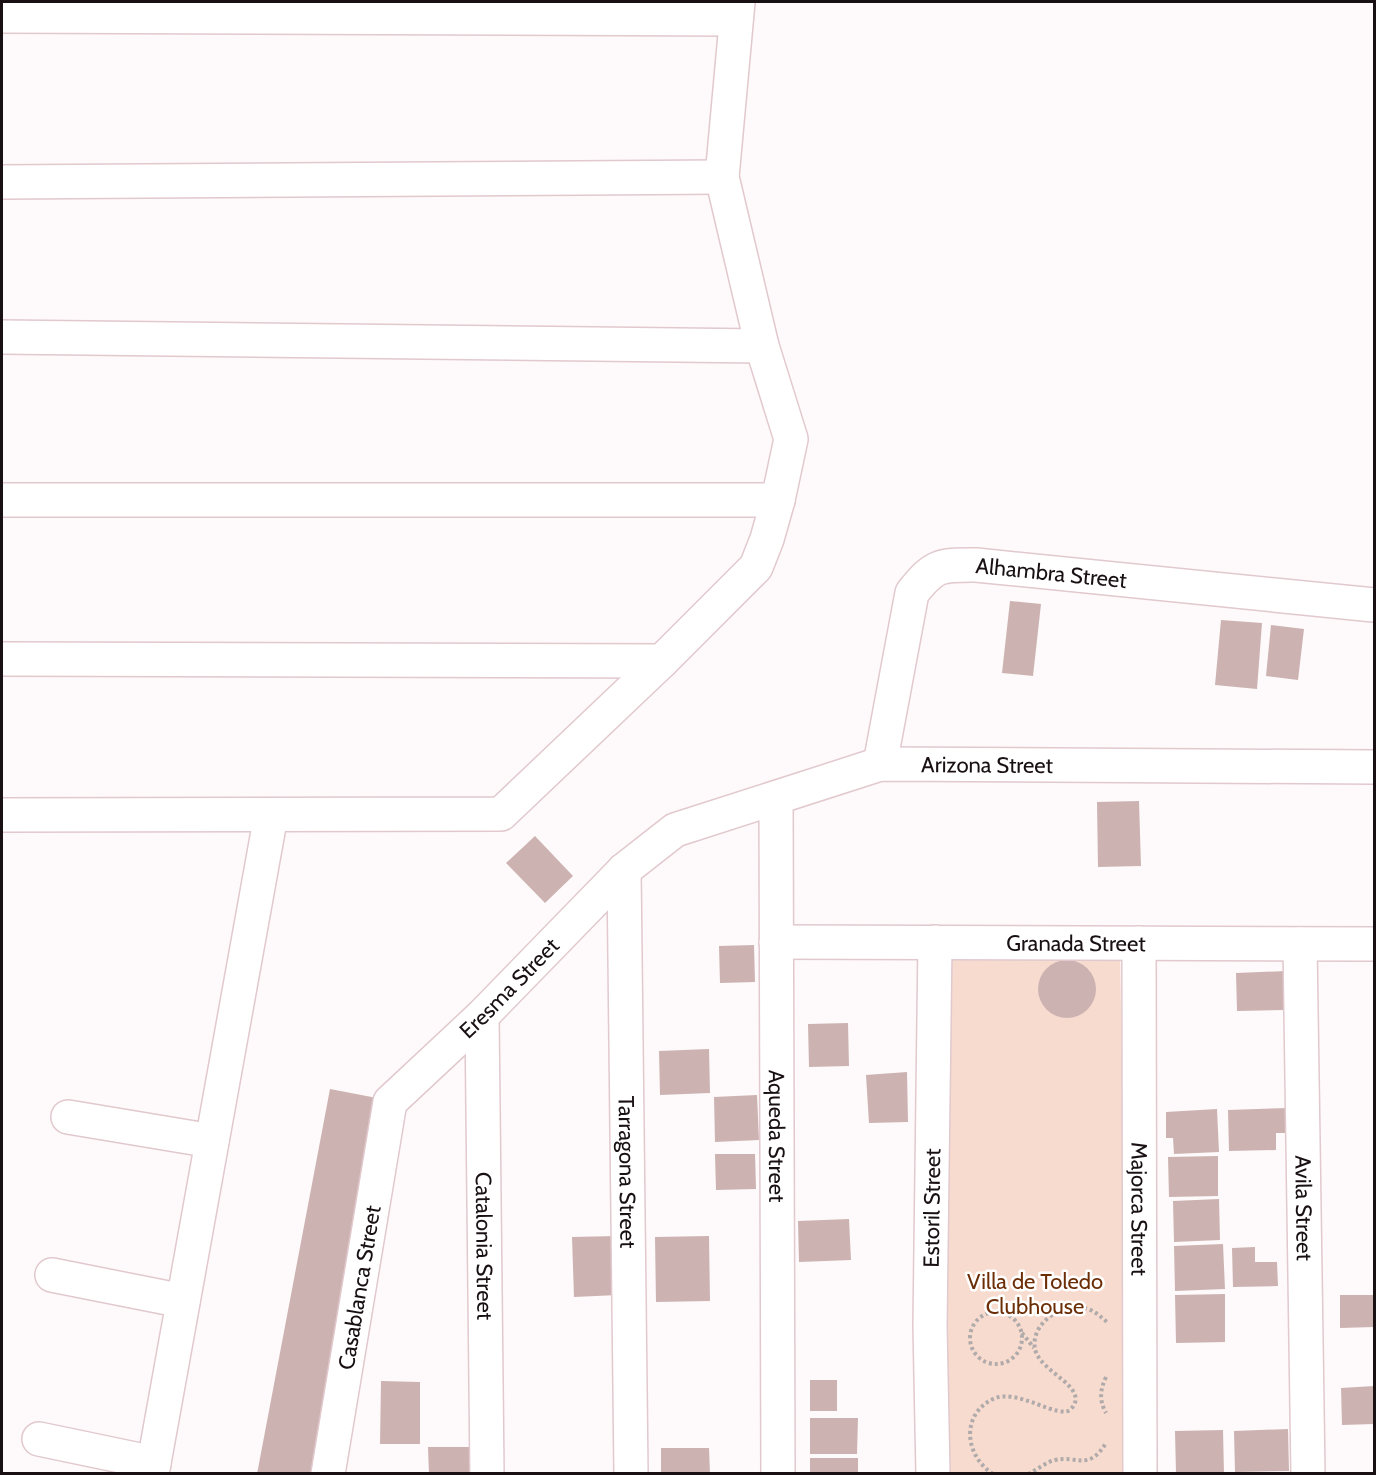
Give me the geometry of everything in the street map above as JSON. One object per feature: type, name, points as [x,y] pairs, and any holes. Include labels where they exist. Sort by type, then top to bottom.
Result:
[{"type":"street","points":[[2,16],[737,10],[722,177],[762,346],[791,439],[778,500],[756,567],[662,661],[501,814],[2,815]]},
{"type":"street","points":[[2,182],[722,177]]},
{"type":"street","points":[[2,337],[762,346]]},
{"type":"street","points":[[2,500],[778,500]]},
{"type":"street","name":"Alhambra Street","points":[[880,764],[912,593],[927,574],[948,565],[976,565],[1374,605]]},
{"type":"street","points":[[2,659],[662,661]]},
{"type":"street","name":"Arizona Street","points":[[624,870],[675,830],[880,764],[1374,767]]},
{"type":"street","name":"Aqueda Street","points":[[776,798],[778,1473]]},
{"type":"street","points":[[39,1439],[153,1468],[271,815]]},
{"type":"street","name":"Eresma Street","points":[[390,1102],[482,1016],[624,870]]},
{"type":"street","name":"Tarragona Street","points":[[624,870],[631,1473]]},
{"type":"street","name":"Granada Street","points":[[776,942],[1374,944]]},
{"type":"street","name":"Estoril Street","points":[[933,1473],[930,1326],[935,942]]},
{"type":"street","name":"Majorca Street","points":[[1139,943],[1140,1473]]},
{"type":"street","name":"Avila Street","points":[[1300,944],[1308,1473]]},
{"type":"street","name":"Catalonia Street","points":[[482,1016],[488,1473]]},
{"type":"street","name":"Casablanca Street","points":[[328,1473],[390,1102]]},
{"type":"street","points":[[68,1118],[212,1142]]},
{"type":"street","points":[[52,1275],[183,1301]]},
{"type":"path","points":[[1035,1350],[1035,1341],[1040,1328],[1048,1318],[1073,1307],[1086,1309],[1099,1315],[1111,1330]]},
{"type":"path","points":[[993,1473],[984,1468],[975,1457],[971,1445],[970,1431],[974,1418],[982,1407],[993,1399],[1003,1396],[1016,1397],[1058,1412],[1065,1412],[1071,1409],[1077,1396],[1075,1390],[1046,1367],[1013,1318],[998,1312],[990,1312],[975,1322],[971,1329],[971,1346],[981,1360],[998,1364],[1014,1357],[1022,1342],[1021,1333]]},
{"type":"path","points":[[1107,1375],[1101,1388],[1100,1398],[1108,1415]]},
{"type":"path","points":[[1028,1473],[1056,1459],[1077,1462],[1088,1460],[1098,1454],[1110,1436]]},
{"type":"green space","name":"Villa de Toledo Clubhouse","points":[[1120,953],[1129,1473],[947,1473],[943,955]]},
{"type":"building","points":[[1010,601],[1041,604],[1033,676],[1002,673]]},
{"type":"building","points":[[1221,620],[1262,623],[1257,689],[1215,685]]},
{"type":"building","points":[[1271,625],[1304,629],[1298,680],[1266,676]]},
{"type":"building","points":[[1139,801],[1141,866],[1098,867],[1097,802]]},
{"type":"building","points":[[535,836],[573,876],[545,903],[506,863]]},
{"type":"building","points":[[754,945],[755,982],[720,983],[719,946]]},
{"type":"building","points":[[1061,960],[1073,960],[1083,964],[1092,973],[1096,995],[1088,1010],[1073,1018],[1061,1018],[1051,1014],[1042,1005],[1038,995],[1038,983],[1042,973],[1051,964]]},
{"type":"building","points":[[1286,971],[1287,1010],[1237,1011],[1236,973]]},
{"type":"building","points":[[848,1023],[849,1066],[809,1067],[808,1024]]},
{"type":"building","points":[[709,1049],[710,1093],[660,1095],[659,1051]]},
{"type":"building","points":[[907,1072],[908,1122],[869,1123],[866,1075]]},
{"type":"building","points":[[330,1089],[382,1099],[316,1474],[257,1474]]},
{"type":"building","points":[[757,1095],[759,1140],[715,1142],[714,1097]]},
{"type":"building","points":[[1289,1108],[1290,1133],[1276,1133],[1276,1150],[1229,1151],[1228,1110]]},
{"type":"building","points":[[1217,1109],[1219,1152],[1174,1154],[1173,1138],[1166,1138],[1166,1112]]},
{"type":"building","points":[[715,1154],[755,1154],[756,1189],[716,1190]]},
{"type":"building","points":[[1218,1156],[1218,1196],[1169,1197],[1168,1157]]},
{"type":"building","points":[[1219,1199],[1220,1240],[1174,1242],[1173,1201]]},
{"type":"building","points":[[849,1219],[851,1260],[799,1262],[798,1221]]},
{"type":"building","points":[[616,1236],[618,1295],[574,1297],[572,1237]]},
{"type":"building","points":[[709,1236],[710,1301],[656,1302],[655,1237]]},
{"type":"building","points":[[1223,1244],[1225,1289],[1175,1291],[1174,1246]]},
{"type":"building","points":[[1255,1247],[1255,1262],[1277,1262],[1278,1286],[1233,1287],[1232,1248]]},
{"type":"building","points":[[1225,1294],[1225,1342],[1176,1343],[1175,1295]]},
{"type":"building","points":[[1340,1295],[1374,1295],[1374,1327],[1340,1328]]},
{"type":"building","points":[[810,1380],[837,1380],[837,1411],[810,1411]]},
{"type":"building","points":[[381,1381],[420,1382],[420,1444],[380,1444]]},
{"type":"building","points":[[1374,1386],[1374,1424],[1342,1425],[1341,1388]]},
{"type":"building","points":[[810,1418],[858,1418],[857,1454],[810,1454]]},
{"type":"building","points":[[1288,1429],[1289,1471],[1235,1472],[1234,1431]]},
{"type":"building","points":[[1223,1430],[1224,1474],[1176,1474],[1175,1431]]},
{"type":"building","points":[[428,1447],[472,1447],[472,1474],[429,1474]]},
{"type":"building","points":[[661,1448],[709,1448],[710,1474],[661,1474]]},
{"type":"building","points":[[810,1458],[858,1458],[858,1474],[810,1474]]}]
